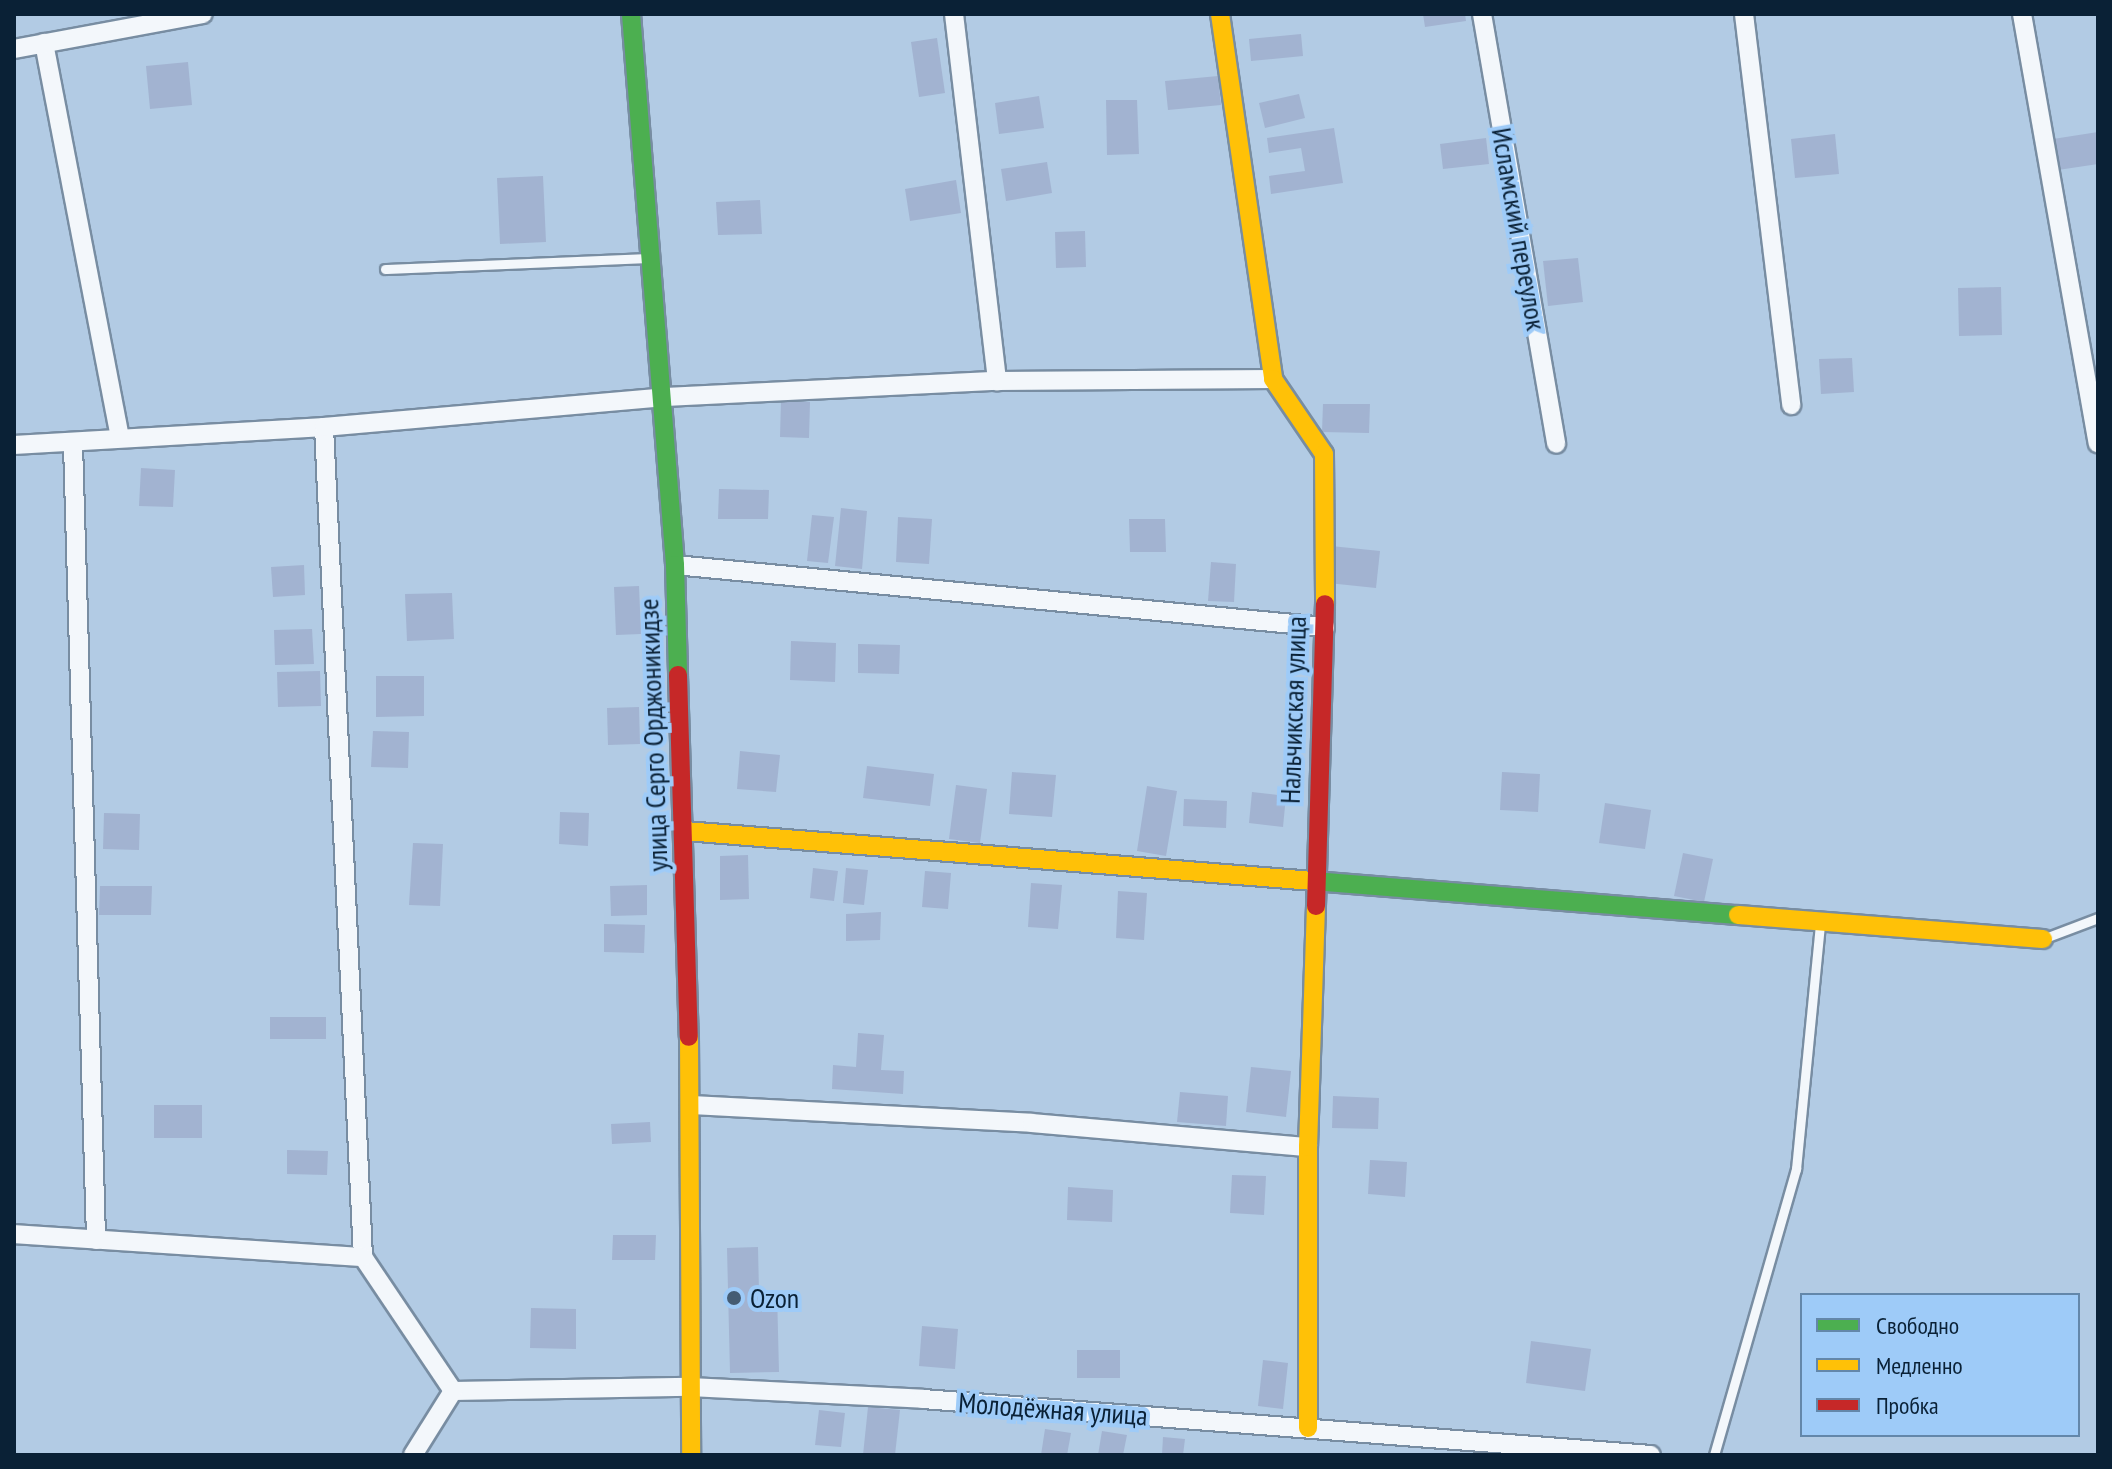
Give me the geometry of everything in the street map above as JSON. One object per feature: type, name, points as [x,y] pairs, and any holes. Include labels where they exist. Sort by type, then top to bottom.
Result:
[{"type":"street","points":[[14,49],[203,14]]},
{"type":"street","name":"улица Серго Орджоникидзе","points":[[631,14],[665,397],[675,565],[691,1105],[691,1455]]},
{"type":"street","points":[[954,14],[997,381]]},
{"type":"street","name":"Нальчикская улица","points":[[1220,14],[1273,379],[1324,454],[1325,627],[1313,885],[1308,1147],[1308,1428]]},
{"type":"street","name":"Исламский переулок","points":[[1482,14],[1556,444]]},
{"type":"street","points":[[1744,14],[1791,405]]},
{"type":"street","points":[[2022,14],[2098,443]]},
{"type":"street","points":[[44,43],[120,437]]},
{"type":"street","points":[[14,445],[73,444],[120,437],[324,427],[665,397],[997,381],[1273,379]]},
{"type":"street","points":[[324,427],[363,1257],[453,1391],[413,1455]]},
{"type":"street","points":[[73,444],[96,1240]]},
{"type":"street","points":[[675,565],[1325,627]]},
{"type":"street","points":[[685,831],[1313,885],[2043,939]]},
{"type":"street","points":[[691,1105],[1032,1123],[1308,1147]]},
{"type":"street","points":[[14,1234],[363,1257]]},
{"type":"street","name":"Молодёжная улица","points":[[453,1391],[690,1387],[1308,1428],[1651,1455]]},
{"type":"lane","points":[[385,269],[652,258]]},
{"type":"lane","points":[[2043,939],[2098,918]]},
{"type":"lane","points":[[1714,1455],[1796,1169],[1820,923]]},
{"type":"building","points":[[1423,14],[1465,14],[1466,21],[1425,27]]},
{"type":"building","points":[[1301,34],[1303,56],[1251,61],[1249,39]]},
{"type":"building","points":[[937,38],[945,93],[919,97],[911,42]]},
{"type":"building","points":[[188,62],[192,105],[150,109],[146,66]]},
{"type":"building","points":[[1218,76],[1221,105],[1168,110],[1165,81]]},
{"type":"building","points":[[1299,94],[1305,118],[1265,128],[1259,103]]},
{"type":"building","points":[[1039,96],[1044,128],[999,134],[995,103]]},
{"type":"building","points":[[1106,100],[1137,100],[1139,154],[1107,155]]},
{"type":"building","points":[[1334,128],[1343,183],[1271,194],[1269,176],[1305,171],[1301,148],[1269,153],[1267,138]]},
{"type":"building","points":[[2098,132],[2098,164],[2058,170],[2053,139]]},
{"type":"building","points":[[1835,134],[1839,174],[1795,178],[1791,139]]},
{"type":"building","points":[[1486,138],[1489,164],[1443,169],[1440,144]]},
{"type":"building","points":[[1047,162],[1052,193],[1006,201],[1001,169]]},
{"type":"building","points":[[543,176],[546,242],[500,244],[497,178]]},
{"type":"building","points":[[956,180],[961,213],[910,221],[905,189]]},
{"type":"building","points":[[760,200],[762,234],[718,235],[716,202]]},
{"type":"building","points":[[1085,231],[1086,267],[1056,268],[1055,232]]},
{"type":"building","points":[[1578,258],[1583,302],[1548,306],[1543,261]]},
{"type":"building","points":[[2001,287],[2002,335],[1959,336],[1958,288]]},
{"type":"building","points":[[1852,358],[1854,392],[1821,394],[1819,359]]},
{"type":"building","points":[[781,401],[810,402],[809,438],[780,437]]},
{"type":"building","points":[[1323,404],[1370,404],[1369,433],[1322,432]]},
{"type":"building","points":[[141,468],[175,470],[173,507],[139,506]]},
{"type":"building","points":[[719,489],[769,490],[768,519],[718,519]]},
{"type":"building","points":[[841,508],[867,511],[862,569],[835,566]]},
{"type":"building","points":[[812,515],[834,517],[828,563],[807,561]]},
{"type":"building","points":[[898,517],[932,519],[929,564],[896,562]]},
{"type":"building","points":[[1129,519],[1165,519],[1166,552],[1130,552]]},
{"type":"building","points":[[1331,546],[1380,551],[1376,588],[1328,583]]},
{"type":"building","points":[[1211,562],[1236,564],[1234,602],[1208,601]]},
{"type":"building","points":[[304,565],[305,595],[273,597],[271,567]]},
{"type":"building","points":[[639,586],[641,634],[616,635],[614,587]]},
{"type":"building","points":[[452,593],[454,639],[407,641],[405,594]]},
{"type":"building","points":[[312,629],[314,664],[275,665],[274,630]]},
{"type":"building","points":[[791,641],[836,643],[835,682],[790,680]]},
{"type":"building","points":[[858,644],[900,645],[899,674],[858,673]]},
{"type":"building","points":[[320,671],[321,706],[278,707],[277,672]]},
{"type":"building","points":[[376,676],[424,676],[424,716],[376,717]]},
{"type":"building","points":[[639,707],[640,744],[608,745],[607,708]]},
{"type":"building","points":[[373,731],[409,732],[408,768],[371,767]]},
{"type":"building","points":[[740,751],[780,755],[776,792],[737,789]]},
{"type":"building","points":[[867,766],[934,774],[930,806],[863,798]]},
{"type":"building","points":[[1012,772],[1056,775],[1052,817],[1009,814]]},
{"type":"building","points":[[1502,772],[1540,774],[1538,812],[1500,810]]},
{"type":"building","points":[[956,785],[987,789],[980,843],[949,839]]},
{"type":"building","points":[[1147,786],[1177,791],[1166,856],[1137,851]]},
{"type":"building","points":[[1252,792],[1286,796],[1283,827],[1249,823]]},
{"type":"building","points":[[1184,799],[1227,801],[1226,828],[1183,826]]},
{"type":"building","points":[[1605,803],[1651,810],[1645,849],[1599,843]]},
{"type":"building","points":[[560,812],[589,813],[588,846],[559,844]]},
{"type":"building","points":[[104,813],[140,814],[139,850],[103,849]]},
{"type":"building","points":[[413,843],[443,844],[440,906],[409,905]]},
{"type":"building","points":[[1683,853],[1713,859],[1704,902],[1674,896]]},
{"type":"building","points":[[748,855],[749,899],[720,900],[720,856]]},
{"type":"building","points":[[813,868],[838,871],[834,901],[810,898]]},
{"type":"building","points":[[846,868],[868,870],[864,905],[843,903]]},
{"type":"building","points":[[925,871],[951,873],[948,909],[922,907]]},
{"type":"building","points":[[1031,883],[1062,885],[1058,929],[1028,927]]},
{"type":"building","points":[[647,885],[647,915],[611,916],[610,886]]},
{"type":"building","points":[[100,886],[152,886],[151,915],[99,915]]},
{"type":"building","points":[[1118,891],[1147,893],[1144,940],[1116,938]]},
{"type":"building","points":[[881,912],[880,940],[846,941],[846,914]]},
{"type":"building","points":[[604,924],[645,925],[644,953],[604,952]]},
{"type":"building","points":[[270,1017],[326,1017],[326,1039],[270,1039]]},
{"type":"building","points":[[858,1033],[884,1035],[881,1070],[904,1071],[903,1094],[832,1089],[833,1065],[856,1067]]},
{"type":"building","points":[[1251,1067],[1291,1071],[1286,1117],[1246,1112]]},
{"type":"building","points":[[1180,1092],[1228,1096],[1226,1126],[1177,1122]]},
{"type":"building","points":[[1333,1096],[1379,1098],[1378,1129],[1332,1128]]},
{"type":"building","points":[[154,1105],[202,1105],[202,1138],[154,1138]]},
{"type":"building","points":[[650,1122],[651,1142],[612,1144],[611,1124]]},
{"type":"building","points":[[287,1150],[328,1151],[327,1175],[287,1174]]},
{"type":"building","points":[[1370,1160],[1407,1162],[1405,1197],[1368,1194]]},
{"type":"building","points":[[1232,1175],[1266,1176],[1264,1215],[1230,1213]]},
{"type":"building","points":[[1068,1187],[1113,1190],[1112,1222],[1067,1220]]},
{"type":"building","points":[[613,1235],[656,1235],[655,1260],[612,1260]]},
{"type":"building","points":[[758,1247],[759,1292],[777,1292],[779,1372],[730,1373],[727,1248]]},
{"type":"building","points":[[531,1308],[576,1309],[576,1349],[530,1348]]},
{"type":"building","points":[[922,1326],[958,1329],[955,1369],[919,1366]]},
{"type":"building","points":[[1531,1341],[1591,1349],[1585,1391],[1526,1383]]},
{"type":"building","points":[[1077,1350],[1120,1350],[1120,1378],[1077,1378]]},
{"type":"building","points":[[1263,1360],[1288,1363],[1283,1409],[1258,1406]]},
{"type":"building","points":[[868,1407],[900,1410],[895,1455],[863,1455]]},
{"type":"building","points":[[819,1410],[845,1413],[841,1447],[815,1445]]},
{"type":"building","points":[[1045,1429],[1071,1433],[1067,1455],[1041,1455]]},
{"type":"building","points":[[1102,1431],[1127,1435],[1123,1455],[1098,1455]]},
{"type":"building","points":[[1163,1437],[1185,1439],[1183,1455],[1162,1455]]},
{"type":"traffic: fast","points":[[631,14],[675,565],[678,675]]},
{"type":"traffic: fast","points":[[1313,881],[1738,915]]},
{"type":"traffic: slow","points":[[1220,14],[1273,379],[1324,454],[1325,604]]},
{"type":"traffic: slow","points":[[685,831],[1313,881]]},
{"type":"traffic: slow","points":[[1308,1428],[1308,1147],[1316,906]]},
{"type":"traffic: slow","points":[[1738,915],[2043,939]]},
{"type":"traffic: slow","points":[[689,1037],[691,1455]]},
{"type":"traffic: jam","points":[[1316,906],[1325,604]]},
{"type":"traffic: jam","points":[[678,675],[689,1037]]},
{"type":"place","name":"Ozon","points":[[734,1298]]}]
